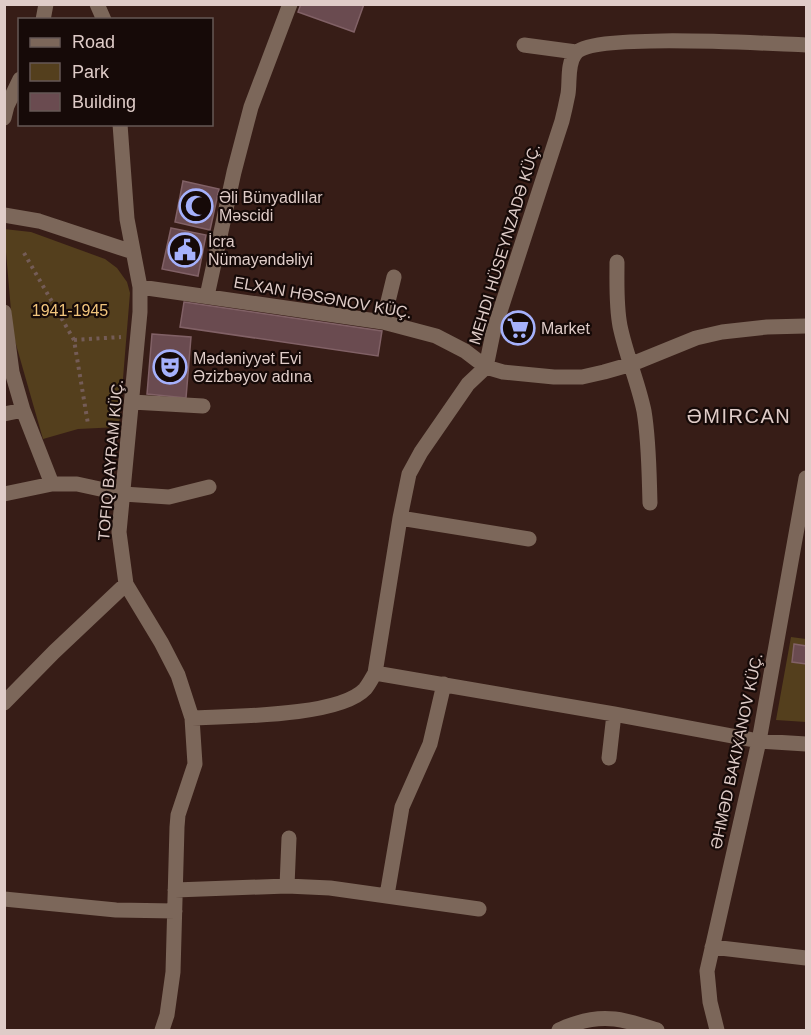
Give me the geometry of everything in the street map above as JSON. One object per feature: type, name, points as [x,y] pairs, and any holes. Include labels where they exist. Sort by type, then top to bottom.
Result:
[{"type":"street","points":[[97,4],[103,18]]},
{"type":"street","points":[[207,296],[234,172],[251,107],[290,4]]},
{"type":"street","points":[[524,45],[576,52],[588,45],[673,40],[807,45]]},
{"type":"street","name":"MEHDI HÜSEYNZADƏ KÜÇ.","points":[[375,673],[409,474],[468,384],[486,367],[493,333],[562,122],[572,61],[576,52]]},
{"type":"street","points":[[4,118],[18,83]]},
{"type":"street","name":"TOFIQ BAYRAM KÜÇ.","points":[[120,126],[126,219],[140,287],[140,336],[119,532],[126,584],[178,675],[192,718],[195,764],[178,816],[171,997],[162,1030]]},
{"type":"street","points":[[4,215],[39,221],[133,252]]},
{"type":"street","points":[[617,262],[618,317],[645,420],[649,450],[650,503]]},
{"type":"street","points":[[383,322],[394,277]]},
{"type":"street","name":"ELXAN HƏSƏNOV KÜÇ.","points":[[140,287],[383,322],[436,336],[465,351],[486,367],[503,372],[564,377],[582,377],[632,364],[696,338],[713,334],[767,327],[807,326]]},
{"type":"street","points":[[4,312],[12,372],[23,410],[52,484]]},
{"type":"street","points":[[132,402],[203,406]]},
{"type":"street","points":[[4,414],[23,410]]},
{"type":"street","points":[[717,1030],[710,1002],[708,971],[759,741],[807,478]]},
{"type":"street","points":[[4,494],[52,484],[77,484],[123,494],[169,497],[209,487]]},
{"type":"street","points":[[400,518],[529,539]]},
{"type":"street","points":[[4,703],[126,584]]},
{"type":"street","points":[[192,718],[306,710],[330,706],[348,700],[364,690],[375,673],[759,741],[807,744]]},
{"type":"street","points":[[387,895],[402,807],[430,744],[444,684]]},
{"type":"street","points":[[609,758],[614,714]]},
{"type":"street","points":[[287,886],[289,838]]},
{"type":"street","points":[[175,890],[287,886],[330,888],[479,909]]},
{"type":"street","points":[[4,899],[116,910],[175,911]]},
{"type":"street","points":[[712,947],[807,958]]},
{"type":"street","points":[[559,1030],[587,1020],[604,1018],[622,1019],[657,1030]]},
{"type":"path","points":[[24,253],[74,340],[88,424]]},
{"type":"path","points":[[74,340],[140,336]]},
{"type":"green space","name":"1941-1945","points":[[4,229],[31,232],[105,259],[117,268],[127,282],[130,293],[119,427],[78,429],[43,439],[13,334]]},
{"type":"green space","points":[[791,637],[806,639],[806,722],[776,720]]},
{"type":"building","points":[[301,4],[364,4],[354,32],[298,12]]},
{"type":"building","points":[[183,181],[219,189],[210,230],[175,222]]},
{"type":"building","points":[[171,228],[206,235],[198,276],[162,269]]},
{"type":"building","points":[[184,302],[382,331],[378,356],[180,327]]},
{"type":"building","points":[[152,334],[191,337],[186,398],[147,394]]},
{"type":"building","points":[[794,644],[806,646],[806,664],[792,662]]},
{"type":"place","name":"Əli Bünyadlılar Məscidi","points":[[196,206]]},
{"type":"place","name":"İcra Nümayəndəliyi","points":[[185,250]]},
{"type":"place","name":"Market","points":[[518,328]]},
{"type":"place","name":"Mədəniyyət Evi Əzizbəyov adına","points":[[170,367]]},
{"type":"district","name":"ƏMIRCAN","points":[[739,416]]}]
